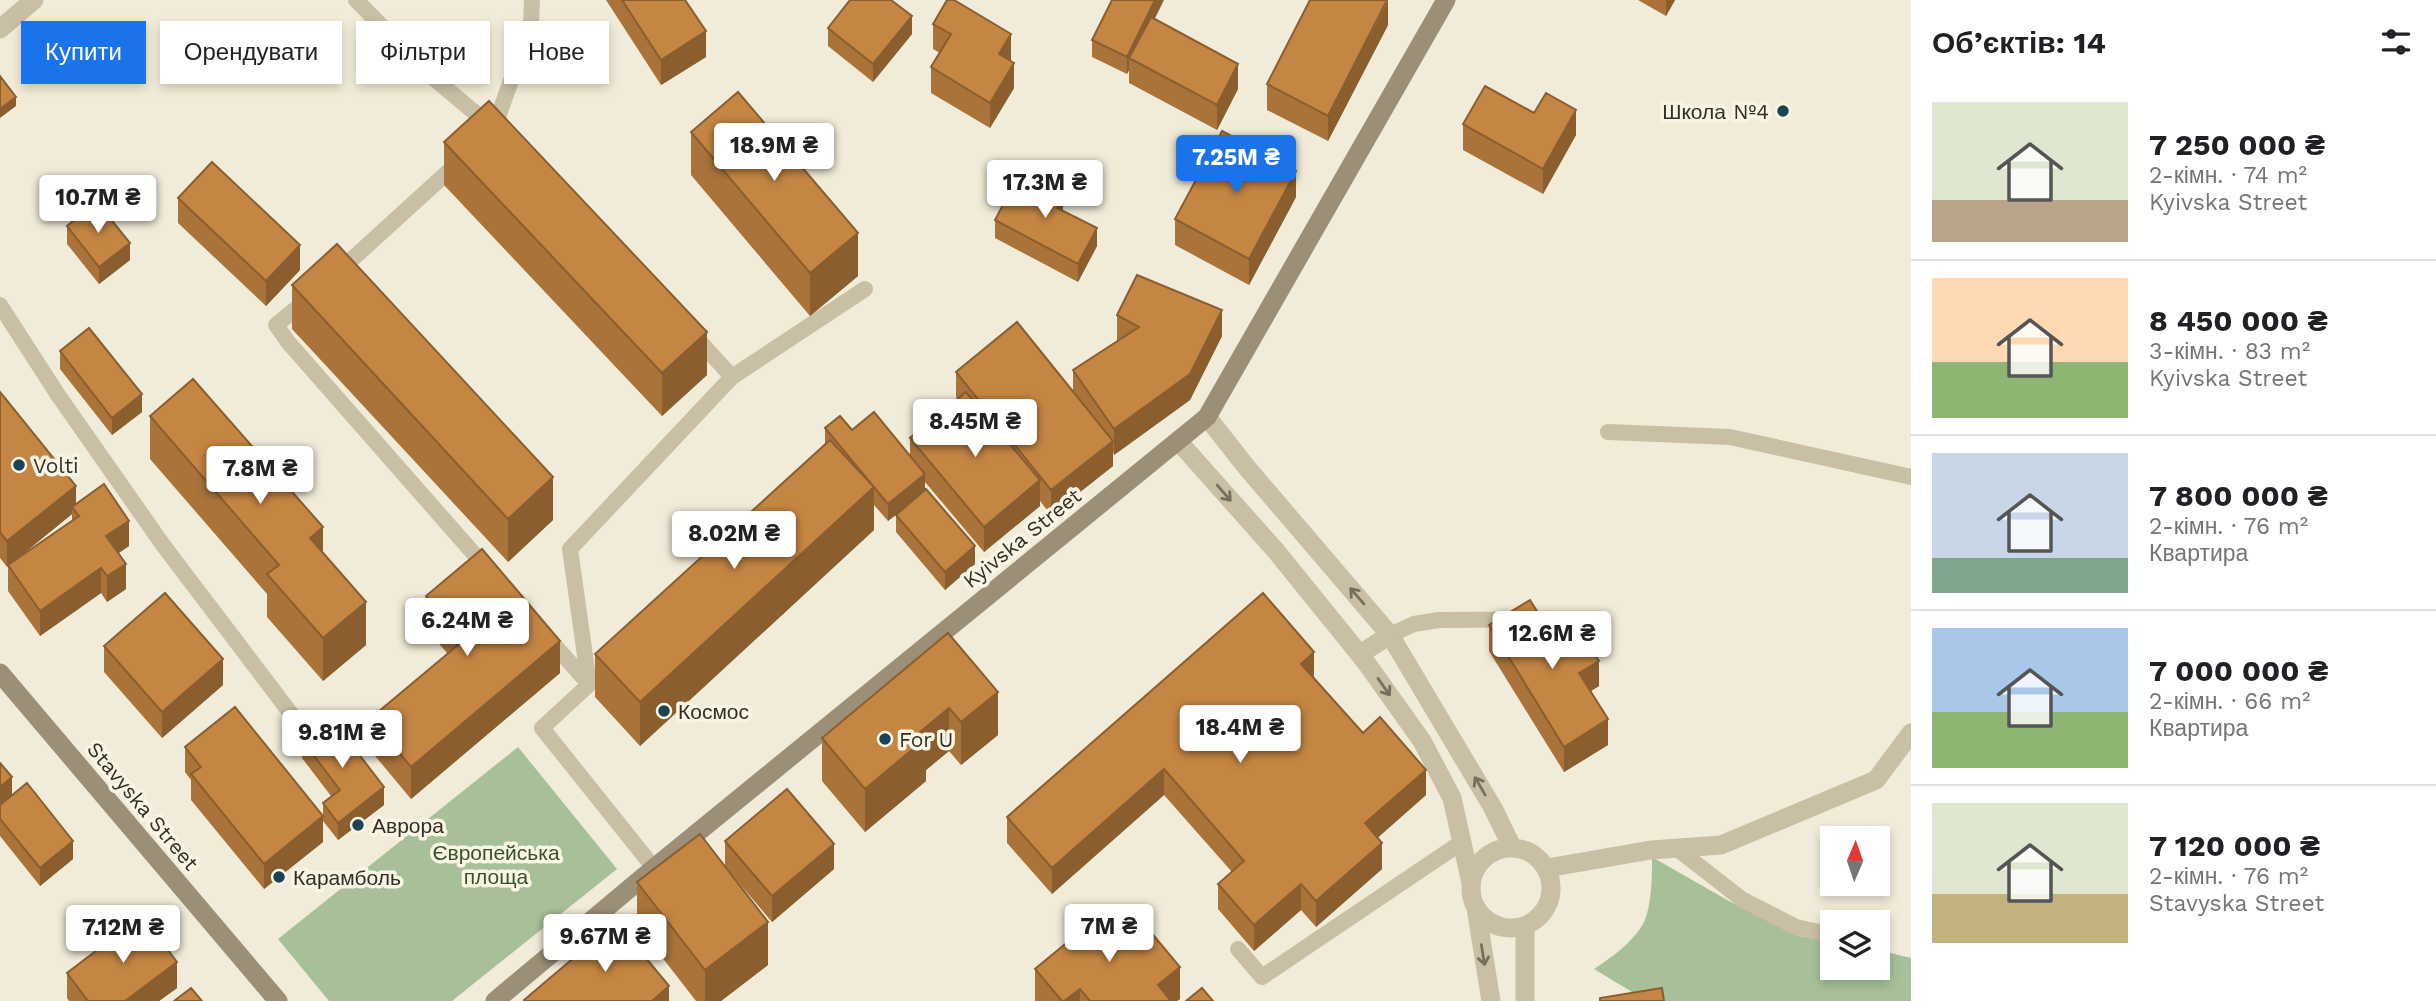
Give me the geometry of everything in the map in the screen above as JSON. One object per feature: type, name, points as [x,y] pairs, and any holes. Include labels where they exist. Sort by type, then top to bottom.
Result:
[{"type":"main road","name":"Kyivska Street","points":[[495,1001],[934,638],[1207,417],[1446,0]]},
{"type":"main road","name":"Stavyska Street","points":[[0,673],[278,1001]]},
{"type":"street","points":[[0,29],[33,0]]},
{"type":"street","points":[[1207,417],[1248,469],[1391,635],[1493,808],[1512,847]]},
{"type":"street","points":[[1179,442],[1276,551],[1360,654],[1422,741],[1452,798],[1471,883],[1471,896],[1476,908],[1490,1001]]},
{"type":"street","points":[[1360,654],[1391,635]]},
{"type":"street","points":[[1547,868],[1651,850],[1721,845],[1876,780],[1911,733]]},
{"type":"street","points":[[1471,883],[1480,861],[1492,852],[1512,847],[1538,857],[1547,868],[1552,888],[1547,909],[1525,926],[1511,929],[1497,926],[1485,919],[1476,908]]},
{"type":"street","points":[[1525,926],[1525,1001]]},
{"type":"lane","points":[[356,0],[489,138]]},
{"type":"lane","points":[[495,578],[276,325],[489,138],[531,25],[532,0]]},
{"type":"lane","points":[[589,684],[570,549],[732,377],[865,289]]},
{"type":"lane","points":[[0,305],[58,395],[163,545],[295,719]]},
{"type":"lane","points":[[678,318],[732,377]]},
{"type":"lane","points":[[1608,432],[1730,437],[1911,477]]},
{"type":"lane","points":[[1391,635],[1414,624],[1439,620],[1604,619]]},
{"type":"lane","points":[[540,629],[589,684]]},
{"type":"lane","points":[[609,665],[542,728],[654,868]]},
{"type":"lane","points":[[1238,948],[1262,977],[1462,842]]},
{"type":"lane","points":[[1676,848],[1743,900],[1796,928],[1820,933]]},
{"type":"green space","name":"Європейська площа","points":[[518,747],[617,869],[452,1001],[329,1001],[278,939]]},
{"type":"green space","points":[[1652,857],[1729,901],[1799,936],[1820,940],[1820,980],[1890,980],[1890,953],[1911,958],[1911,1001],[1647,1001],[1594,969],[1627,943],[1643,924],[1652,882]]},
{"type":"building","points":[[622,0],[685,0],[706,31],[661,60]]},
{"type":"building","points":[[850,0],[891,0],[912,16],[873,64],[828,28]]},
{"type":"building","points":[[947,0],[954,0],[1011,34],[999,54],[1014,63],[990,103],[931,67],[951,34],[933,24]]},
{"type":"building","points":[[1112,0],[1155,0],[1127,57],[1092,40]]},
{"type":"building","points":[[1310,0],[1387,0],[1328,116],[1267,84]]},
{"type":"building","points":[[1151,17],[1238,64],[1217,105],[1129,58]]},
{"type":"building","points":[[0,76],[16,97],[0,109]]},
{"type":"building","points":[[1485,86],[1534,113],[1546,93],[1576,110],[1543,169],[1463,124]]},
{"type":"building","points":[[738,92],[858,233],[810,273],[691,132]]},
{"type":"building","points":[[489,101],[707,332],[662,373],[444,142]]},
{"type":"building","points":[[1222,131],[1296,171],[1249,259],[1175,219]]},
{"type":"building","points":[[212,162],[300,245],[266,281],[178,198]]},
{"type":"building","points":[[1019,174],[1063,197],[1057,208],[1097,228],[1078,264],[995,220]]},
{"type":"building","points":[[97,202],[130,243],[99,267],[67,226]]},
{"type":"building","points":[[337,244],[553,477],[508,519],[292,285]]},
{"type":"building","points":[[1137,275],[1222,310],[1190,374],[1114,429],[1073,370],[1139,327],[1117,315]]},
{"type":"building","points":[[1017,322],[1113,441],[1051,490],[956,372]]},
{"type":"building","points":[[89,328],[142,394],[112,418],[60,351]]},
{"type":"building","points":[[193,379],[323,527],[310,538],[366,602],[323,638],[267,574],[279,565],[150,416]]},
{"type":"building","name":"Volti","points":[[0,392],[76,486],[7,541],[0,532]]},
{"type":"building","points":[[966,392],[1040,480],[984,527],[910,438]]},
{"type":"building","points":[[874,412],[925,474],[888,504],[825,428],[840,416],[852,430]]},
{"type":"building","points":[[830,440],[874,487],[640,702],[595,654]]},
{"type":"building","points":[[104,484],[129,521],[106,536],[126,564],[107,576],[101,568],[40,611],[8,565],[79,516],[72,507]]},
{"type":"building","points":[[926,489],[975,546],[945,572],[896,515]]},
{"type":"building","points":[[482,549],[560,641],[411,767],[371,718],[464,640],[426,596]]},
{"type":"building","points":[[165,593],[223,659],[162,712],[104,646]]},
{"type":"building","points":[[1263,593],[1314,652],[1301,664],[1363,733],[1380,717],[1426,770],[1365,823],[1382,843],[1316,901],[1301,884],[1254,925],[1218,884],[1244,861],[1164,769],[1052,868],[1007,817]]},
{"type":"building","points":[[1530,600],[1556,642],[1578,628],[1599,661],[1579,673],[1608,719],[1564,747],[1489,625]]},
{"type":"building","points":[[948,633],[998,692],[961,722],[949,708],[920,732],[926,738],[865,789],[822,738]]},
{"type":"building","points":[[235,707],[323,816],[264,864],[191,774],[201,767],[185,747]]},
{"type":"building","points":[[331,718],[384,787],[338,823],[323,803],[340,790],[302,740]]},
{"type":"building","points":[[0,763],[12,777],[0,787]]},
{"type":"building","points":[[27,783],[73,841],[40,868],[0,819],[0,805]]},
{"type":"building","points":[[787,789],[834,844],[772,896],[725,841]]},
{"type":"building","points":[[700,834],[768,922],[705,970],[637,882]]},
{"type":"building","points":[[1109,908],[1137,941],[1149,930],[1180,967],[1158,985],[1171,1001],[1090,1001],[1080,989],[1062,1001],[1035,969]]},
{"type":"building","points":[[142,916],[177,962],[125,1001],[88,1001],[67,973]]},
{"type":"building","points":[[616,922],[669,986],[652,1001],[524,1000]]},
{"type":"building","points":[[191,988],[202,1001],[174,1001]]},
{"type":"building","points":[[1202,988],[1213,1001],[1186,1001]]},
{"type":"building","points":[[1662,988],[1664,1001],[1600,1001],[1600,998]]},
{"type":"place","name":"Школа №4","points":[[1783,111]]},
{"type":"place","name":"Volti","points":[[19,465]]},
{"type":"place","name":"Космос","points":[[664,711]]},
{"type":"place","name":"For U","points":[[885,739]]},
{"type":"place","name":"Аврора","points":[[358,825]]},
{"type":"place","name":"Карамболь","points":[[279,877]]}]
